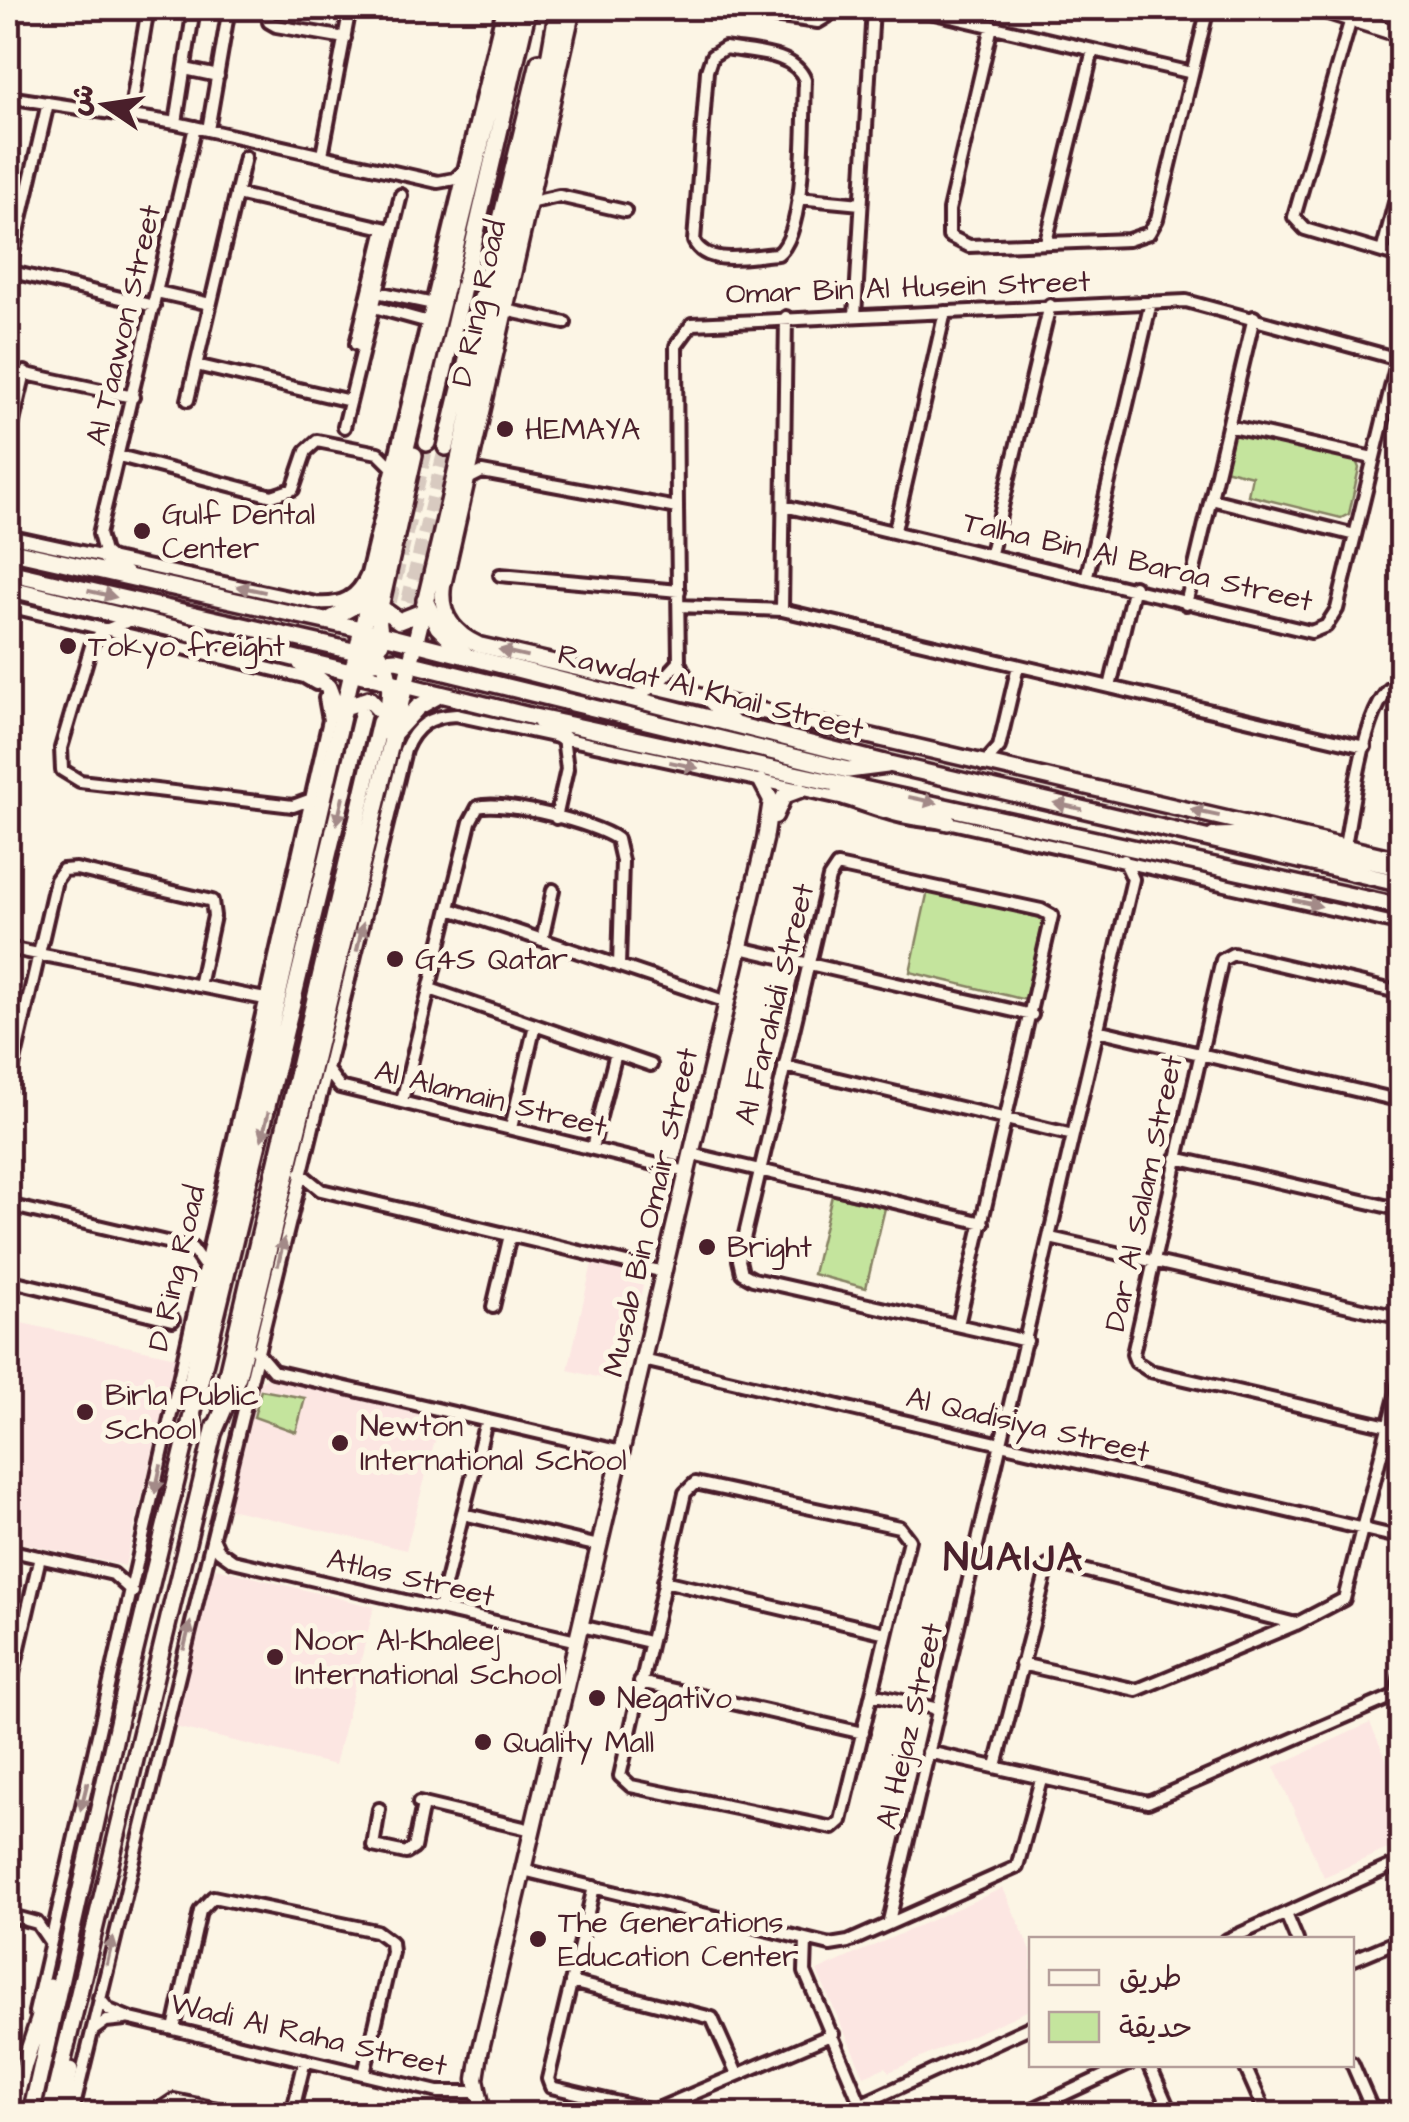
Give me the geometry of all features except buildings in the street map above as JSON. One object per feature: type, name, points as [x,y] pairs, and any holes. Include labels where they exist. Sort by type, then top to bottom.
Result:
[{"type":"main road","points":[[213,1434],[235,1388],[393,734],[398,683],[370,632],[374,580],[514,8]]},
{"type":"main road","name":"D Ring Road","points":[[427,443],[528,8]]},
{"type":"main road","points":[[50,2114],[383,719],[410,663],[452,490],[544,88],[556,8]]},
{"type":"main road","name":"D Ring Road","points":[[446,447],[556,8]]},
{"type":"main road","points":[[444,249],[452,268]]},
{"type":"main road","points":[[414,370],[428,359]]},
{"type":"main road","points":[[193,1421],[191,1385],[266,1051],[311,826],[338,736],[356,653],[380,606],[415,452],[415,410]]},
{"type":"main road","name":"Rawdat Al Khail Street","points":[[8,550],[370,632],[889,764],[1402,884]]},
{"type":"main road","points":[[105,556],[130,577]]},
{"type":"main road","points":[[8,572],[356,653],[384,656],[848,770],[889,764]]},
{"type":"main road","points":[[327,622],[354,606],[374,580]]},
{"type":"main road","name":"Rawdat Al Khail Street","points":[[8,588],[611,733],[760,773],[1402,907]]},
{"type":"main road","points":[[380,606],[399,622],[424,606]]},
{"type":"main road","points":[[424,606],[448,640],[474,660]]},
{"type":"main road","points":[[353,671],[414,644]]},
{"type":"main road","points":[[285,655],[328,687],[338,710],[338,736]]},
{"type":"main road","points":[[393,734],[418,707],[441,694]]},
{"type":"main road","points":[[700,696],[736,726]]},
{"type":"main road","points":[[344,707],[370,699],[383,719],[351,869],[350,918]]},
{"type":"main road","name":"D Ring Road","points":[[31,2114],[71,1927],[362,715]]},
{"type":"main road","points":[[534,717],[563,738]]},
{"type":"main road","points":[[760,773],[948,822]]},
{"type":"main road","points":[[298,856],[311,826]]},
{"type":"main road","points":[[1207,838],[1248,835],[1402,864]]},
{"type":"main road","points":[[258,1026],[266,1051]]},
{"type":"main road","points":[[319,1037],[326,1070]]},
{"type":"main road","points":[[216,1212],[236,1179]]},
{"type":"main road","points":[[274,1229],[292,1205]]},
{"type":"main road","points":[[25,2062],[71,1927]]},
{"type":"main road","points":[[62,2114],[80,1986]]},
{"type":"street","points":[[8,52],[13,8]]},
{"type":"street","points":[[130,114],[148,8]]},
{"type":"street","points":[[176,123],[194,8]]},
{"type":"street","points":[[208,130],[229,8]]},
{"type":"street","points":[[267,8],[269,22],[276,26],[344,38]]},
{"type":"street","points":[[322,155],[350,8]]},
{"type":"street","name":"D Ring Road","points":[[105,556],[332,604],[346,600],[367,574],[425,321],[504,8]]},
{"type":"street","name":"D Ring Road","points":[[544,88],[570,8]]},
{"type":"street","name":"D Ring Road","points":[[444,611],[443,586],[474,471],[570,8]]},
{"type":"street","points":[[713,8],[818,22],[828,16],[830,8]]},
{"type":"street","points":[[855,316],[873,8]]},
{"type":"street","points":[[913,8],[1192,73]]},
{"type":"street","points":[[992,26],[949,210],[949,236],[969,246],[1128,240],[1149,232],[1162,204],[1208,8]]},
{"type":"street","points":[[1318,8],[1402,26]]},
{"type":"street","points":[[1349,13],[1402,36]]},
{"type":"street","points":[[1349,13],[1294,216],[1305,229],[1402,258]]},
{"type":"street","points":[[725,48],[787,60],[803,73],[798,198],[790,240],[778,254],[713,258],[696,248],[707,71],[718,51],[725,48]]},
{"type":"street","points":[[1046,242],[1094,50]]},
{"type":"street","points":[[185,72],[218,79]]},
{"type":"street","points":[[8,97],[176,123],[438,182],[455,178],[464,170]]},
{"type":"street","points":[[48,102],[8,273],[154,306]]},
{"type":"street","name":"Al Taawon Street","points":[[105,556],[99,534],[195,127]]},
{"type":"street","points":[[188,400],[245,157]]},
{"type":"street","points":[[534,174],[559,196]]},
{"type":"street","points":[[1382,252],[1402,176]]},
{"type":"street","points":[[438,182],[456,203]]},
{"type":"street","points":[[236,194],[388,229]]},
{"type":"street","points":[[364,347],[356,344],[401,195]]},
{"type":"street","points":[[527,204],[559,196],[624,211]]},
{"type":"street","points":[[798,198],[861,204]]},
{"type":"street","points":[[344,427],[374,307],[388,229]]},
{"type":"street","points":[[498,289],[505,310],[565,324]]},
{"type":"street","points":[[157,292],[210,304]]},
{"type":"street","points":[[377,292],[430,303]]},
{"type":"street","points":[[1087,575],[1152,302]]},
{"type":"street","name":"Omar Bin Al Husein Street","points":[[700,696],[679,662],[677,508],[680,337],[701,320],[1200,302],[1400,359]]},
{"type":"street","points":[[991,552],[1050,305]]},
{"type":"street","points":[[374,307],[425,321]]},
{"type":"street","points":[[895,530],[945,312]]},
{"type":"street","points":[[782,610],[786,317]]},
{"type":"street","points":[[1186,604],[1254,317]]},
{"type":"street","name":"Talha Bin Al Baraa Street","points":[[784,506],[1134,586],[1186,604],[1311,632],[1319,629],[1336,608],[1400,359]]},
{"type":"street","points":[[196,365],[350,401]]},
{"type":"street","points":[[8,370],[133,397]]},
{"type":"street","points":[[8,443],[25,372]]},
{"type":"street","points":[[1228,426],[1373,458]]},
{"type":"street","points":[[118,456],[280,496],[293,488],[306,451],[316,441],[378,453],[388,452],[397,444]]},
{"type":"street","points":[[378,453],[392,466]]},
{"type":"street","points":[[452,490],[474,471],[677,508]]},
{"type":"street","points":[[1211,499],[1355,535]]},
{"type":"street","points":[[74,549],[90,543],[99,534]]},
{"type":"street","points":[[8,536],[105,556]]},
{"type":"street","points":[[500,575],[679,591]]},
{"type":"street","points":[[1110,687],[1134,586]]},
{"type":"street","points":[[8,606],[304,676],[315,683],[329,707],[312,799],[311,826]]},
{"type":"street","points":[[679,606],[782,610],[1365,747]]},
{"type":"street","name":"Rawdat Al Khail Street","points":[[444,611],[457,632],[478,645],[1008,771],[1345,844],[1402,864]]},
{"type":"street","points":[[134,619],[108,628],[92,643],[61,748],[62,770],[70,778],[293,806],[312,799]]},
{"type":"street","points":[[86,624],[92,643]]},
{"type":"street","points":[[627,699],[658,685],[679,662]]},
{"type":"street","points":[[983,765],[999,748],[1018,666]]},
{"type":"street","points":[[1345,844],[1378,697],[1386,687],[1402,681]]},
{"type":"street","name":"Rawdat Al Khail Street","points":[[326,1070],[405,750],[425,722],[456,715],[589,744],[760,773],[800,790],[921,824],[948,822],[1402,925]]},
{"type":"street","points":[[567,769],[577,750],[611,733]]},
{"type":"street","points":[[556,818],[567,769],[568,748],[563,738]]},
{"type":"street","points":[[999,748],[1008,771]]},
{"type":"street","name":"Musab Bin Omair Street","points":[[483,2114],[476,2092],[477,2066],[765,840],[772,800],[760,773]]},
{"type":"street","name":"Musab Bin Omair Street","points":[[765,840],[781,799],[800,790]]},
{"type":"street","points":[[402,1101],[470,822],[478,807],[496,805],[556,818],[601,830],[617,840],[622,861],[619,966]]},
{"type":"street","points":[[293,806],[311,826]]},
{"type":"street","name":"D Ring Road","points":[[12,2114],[298,856]]},
{"type":"street","points":[[1124,860],[1133,880],[1153,867]]},
{"type":"street","name":"Al Farahidi Street","points":[[958,1325],[1052,916],[888,874],[837,866],[829,878],[784,1066],[740,1260],[742,1273],[1027,1342]]},
{"type":"street","points":[[8,1088],[58,874],[76,868],[212,900],[214,916],[199,986]]},
{"type":"street","name":"Al Hejaz Street","points":[[889,1921],[1133,880]]},
{"type":"street","points":[[542,940],[553,890]]},
{"type":"street","points":[[450,909],[727,1002]]},
{"type":"street","points":[[8,948],[265,998]]},
{"type":"street","points":[[740,948],[1032,1015]]},
{"type":"street","name":"Dar Al Salam Street","points":[[1388,1426],[1142,1368],[1136,1362],[1134,1344],[1219,968],[1233,954],[1402,993]]},
{"type":"street","points":[[430,989],[651,1065]]},
{"type":"street","points":[[511,1128],[535,1025]]},
{"type":"street","points":[[1097,1030],[1402,1101]]},
{"type":"street","points":[[592,1148],[616,1053]]},
{"type":"street","points":[[784,1066],[1073,1134]]},
{"type":"street","points":[[72,2114],[326,1070]]},
{"type":"street","name":"Al Alamain Street","points":[[326,1070],[340,1086],[687,1172]]},
{"type":"street","name":"Al Alamain Street","points":[[320,1097],[340,1086]]},
{"type":"street","points":[[692,1154],[983,1223]]},
{"type":"street","points":[[1176,1158],[1402,1210]]},
{"type":"street","points":[[300,1173],[321,1190]]},
{"type":"street","points":[[292,1205],[307,1191],[321,1190],[664,1272]]},
{"type":"street","points":[[8,1205],[192,1248],[204,1265]]},
{"type":"street","points":[[494,1306],[510,1235]]},
{"type":"street","points":[[192,1248],[210,1237]]},
{"type":"street","points":[[1050,1238],[1402,1318]]},
{"type":"street","points":[[8,1280],[173,1320],[193,1312]]},
{"type":"street","points":[[173,1320],[187,1338]]},
{"type":"street","points":[[256,1351],[274,1370],[622,1452]]},
{"type":"street","name":"Al Qadisiya Street","points":[[643,1360],[1402,1538]]},
{"type":"street","points":[[248,1380],[274,1370]]},
{"type":"street","points":[[1021,1664],[1137,1690],[1296,1624],[1344,1598],[1402,1373]]},
{"type":"street","points":[[439,1609],[486,1420]]},
{"type":"street","points":[[695,1483],[899,1528],[909,1540],[886,1633],[842,1821],[834,1828],[631,1786],[620,1776],[684,1493],[695,1483]]},
{"type":"street","points":[[463,1514],[599,1546]]},
{"type":"street","points":[[213,1535],[219,1551],[233,1561]]},
{"type":"street","points":[[8,1550],[113,1574],[133,1592]]},
{"type":"street","points":[[8,1695],[40,1557]]},
{"type":"street","points":[[203,1573],[217,1564],[233,1561]]},
{"type":"street","name":"Atlas Street","points":[[233,1561],[439,1609],[649,1642]]},
{"type":"street","points":[[113,1574],[140,1563]]},
{"type":"street","points":[[996,1766],[1044,1573],[1054,1563],[1296,1624]]},
{"type":"street","points":[[664,1581],[886,1633]]},
{"type":"street","points":[[1402,1670],[1396,1695],[1402,1710]]},
{"type":"street","points":[[640,1682],[863,1733]]},
{"type":"street","points":[[872,1694],[938,1709]]},
{"type":"street","points":[[928,1752],[1148,1802],[1396,1695]]},
{"type":"street","points":[[523,1870],[840,1945],[1018,1867],[1041,1779]]},
{"type":"street","points":[[379,1809],[373,1846],[406,1853],[414,1848],[421,1804],[532,1830]]},
{"type":"street","points":[[1234,1937],[1402,1862]]},
{"type":"street","points":[[594,1887],[548,2079],[551,2088],[653,2111],[833,2034]]},
{"type":"street","points":[[174,2029],[200,1911],[214,1897],[376,1931],[391,1942],[392,1952],[364,2074]]},
{"type":"street","points":[[30,1920],[45,1918],[58,1908]]},
{"type":"street","points":[[1286,1914],[1296,1937]]},
{"type":"street","points":[[8,1915],[43,1928],[50,1942]]},
{"type":"street","points":[[1354,1959],[1402,1939]]},
{"type":"street","points":[[806,1940],[802,1964],[861,2105]]},
{"type":"street","points":[[571,1982],[712,2018],[737,2074]]},
{"type":"street","name":"Wadi Al Raha Street","points":[[99,1998],[108,2010],[131,2019],[445,2093],[476,2092]]},
{"type":"street","name":"Wadi Al Raha Street","points":[[92,2030],[106,2020],[131,2019]]},
{"type":"street","points":[[840,2114],[1029,2027]]},
{"type":"street","points":[[292,2114],[305,2060]]},
{"type":"street","points":[[1148,2114],[1169,2110],[1150,2067]]},
{"type":"street","points":[[1245,2067],[1266,2114]]},
{"type":"street","points":[[1354,2067],[1374,2114]]},
{"type":"street","points":[[1022,2114],[1040,2111],[1110,2068]]},
{"type":"street","points":[[154,2114],[174,2100],[242,2114]]},
{"type":"shaded area","points":[[592,1263],[645,1276],[621,1383],[568,1370]]},
{"type":"shaded area","name":"Birla Public School","points":[[8,1320],[176,1357],[125,1566],[8,1540]]},
{"type":"shaded area","name":"Newton International School","points":[[271,1376],[441,1418],[406,1550],[229,1509],[260,1382]]},
{"type":"shaded area","name":"Noor Al-Khaleej International School","points":[[216,1568],[374,1607],[335,1765],[175,1727],[207,1577]]},
{"type":"shaded area","points":[[1370,1723],[1388,1763],[1401,1759],[1401,1843],[1324,1877],[1274,1767]]},
{"type":"shaded area","points":[[1003,1888],[1029,1946],[1029,2010],[889,2072],[886,2067],[864,2076],[817,1971]]},
{"type":"green space","points":[[1242,432],[1355,458],[1359,468],[1349,514],[1341,518],[1248,495],[1252,476],[1224,469],[1233,437]]},
{"type":"green space","points":[[928,890],[1044,919],[1026,1000],[910,972]]},
{"type":"green space","points":[[832,1195],[885,1208],[866,1288],[813,1274]]},
{"type":"green space","points":[[261,1390],[305,1398],[296,1432],[254,1417]]},
{"type":"tunnel","points":[[384,624],[427,443]]},
{"type":"tunnel","points":[[392,669],[446,447]]},
{"type":"place","name":"HEMAYA","points":[[505,429]]},
{"type":"place","name":"Gulf Dental Center","points":[[142,531]]},
{"type":"place","name":"Tokyo freight","points":[[68,646]]},
{"type":"place","name":"G4S Qatar","points":[[395,959]]},
{"type":"place","name":"Bright","points":[[707,1247]]},
{"type":"place","name":"Birla Public School","points":[[85,1412]]},
{"type":"place","name":"Newton International School","points":[[340,1443]]},
{"type":"place","name":"Noor Al-Khaleej International School","points":[[275,1657]]},
{"type":"place","name":"Negativo","points":[[597,1698]]},
{"type":"place","name":"Quality Mall","points":[[483,1742]]},
{"type":"place","name":"The Generations Education Center","points":[[538,1939]]},
{"type":"district","name":"NUAIJA","points":[[1014,1556]]}]
